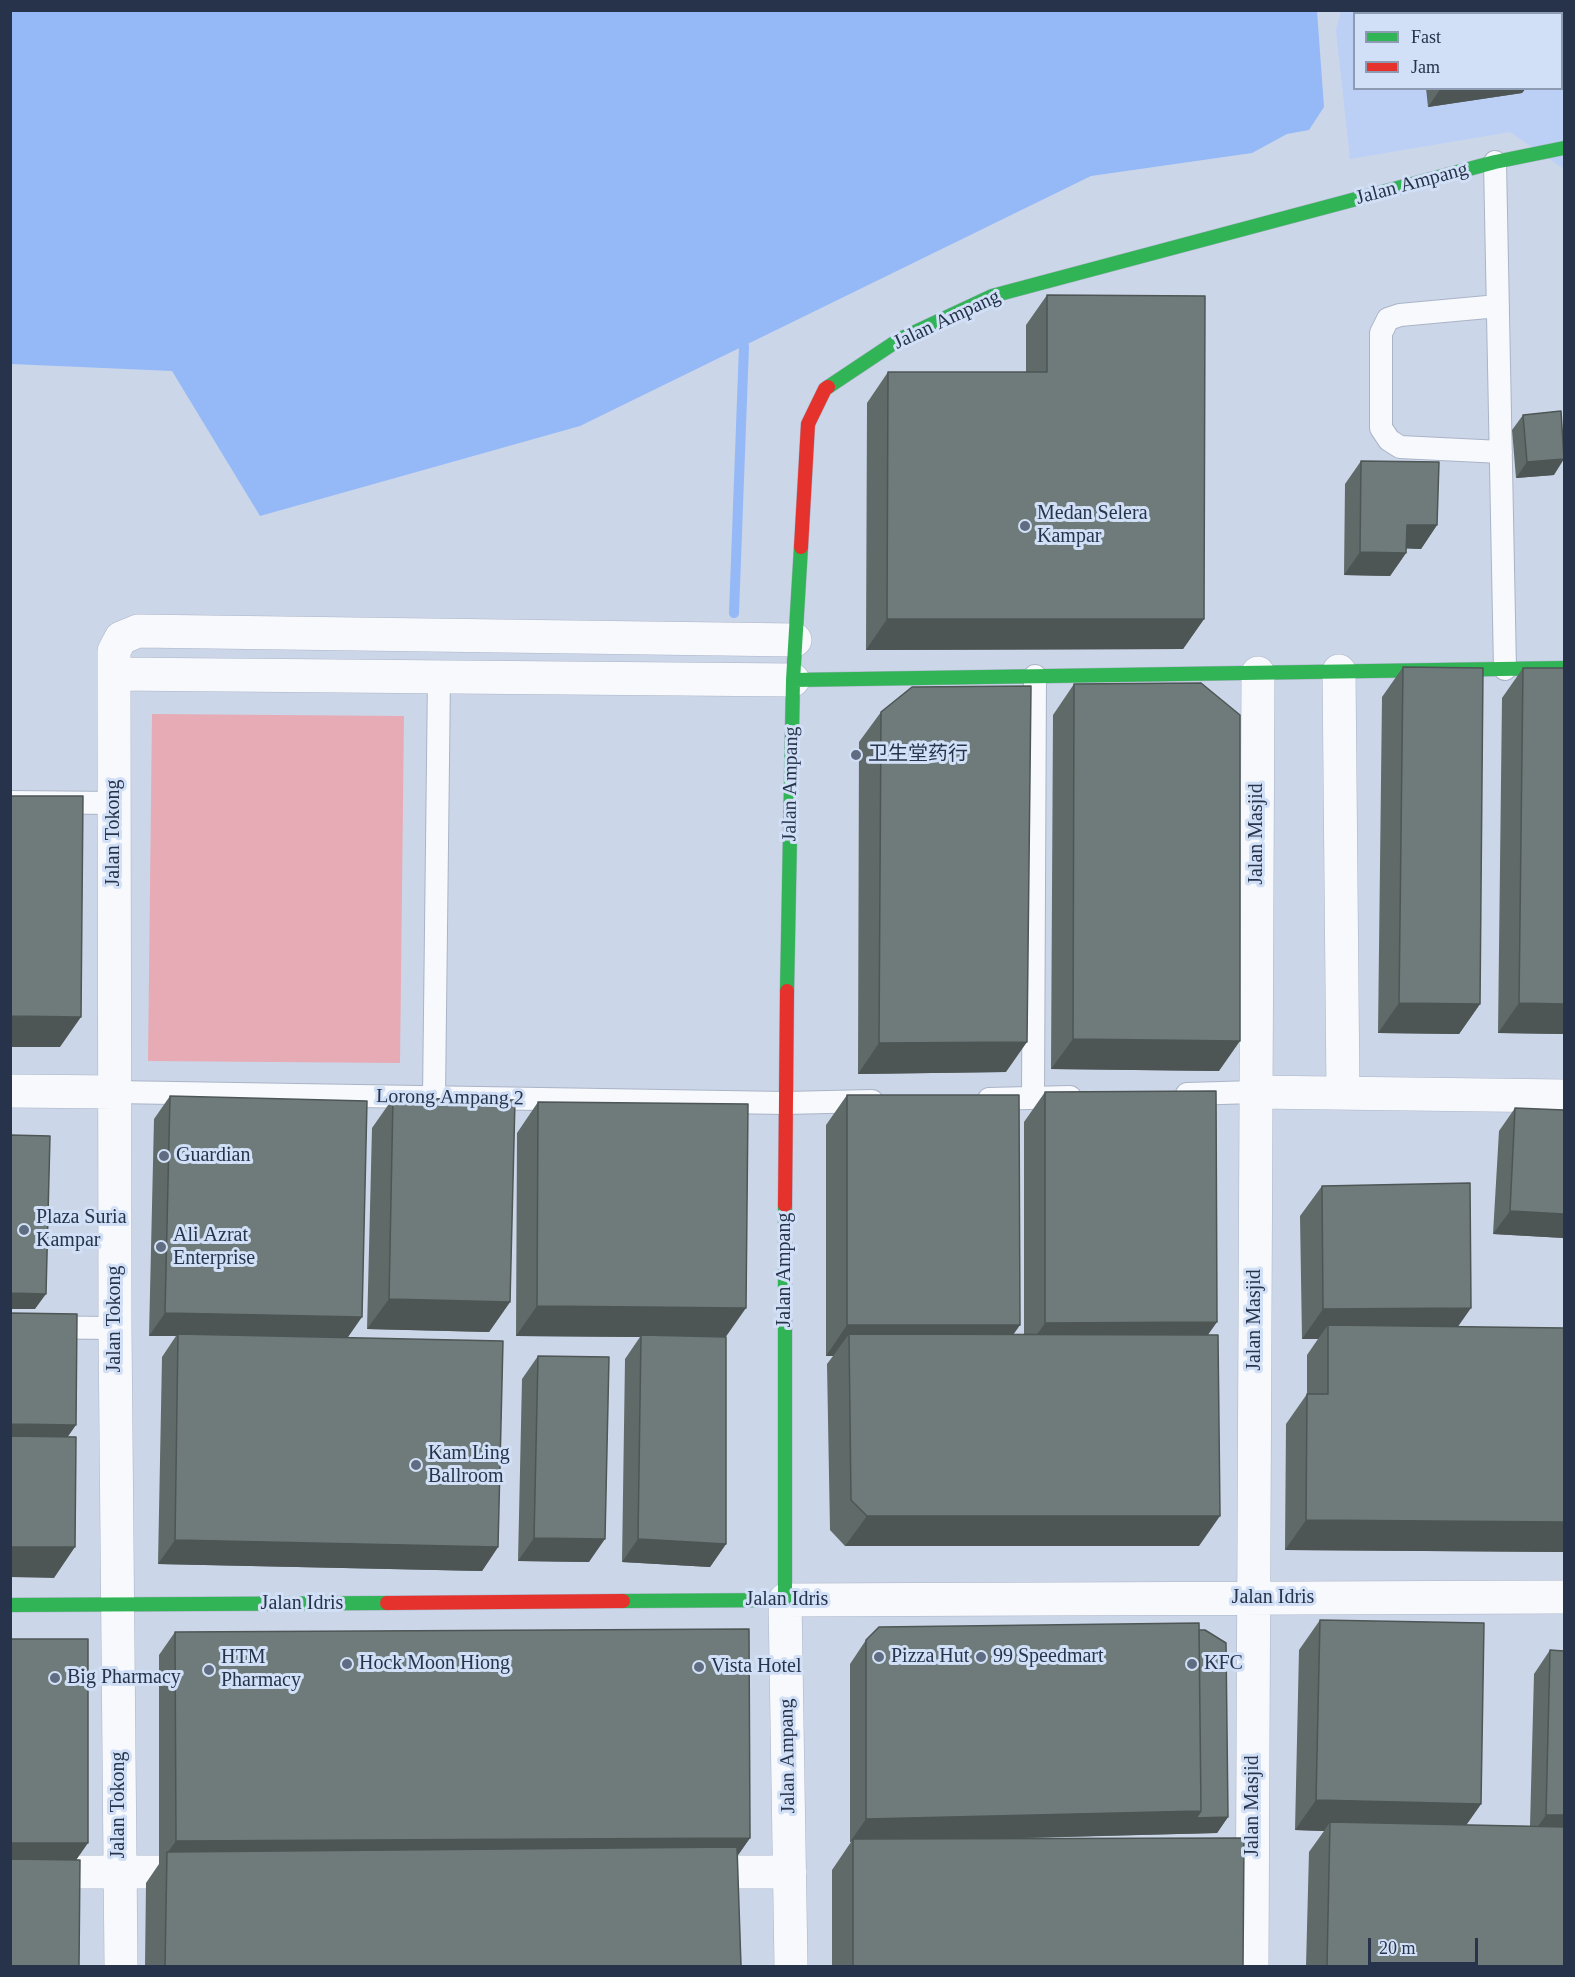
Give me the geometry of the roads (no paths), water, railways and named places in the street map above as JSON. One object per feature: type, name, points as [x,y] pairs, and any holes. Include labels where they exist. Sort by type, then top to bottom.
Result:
[{"type":"street","name":"Jalan Ampang","points":[[791,1966],[785,1600],[785,1103],[793,680],[808,424],[825,389],[900,339],[992,296],[1495,162],[1564,148]]},
{"type":"street","name":"Jalan Tokong","points":[[121,1966],[115,1328],[114,651],[121,638],[138,631],[795,640]]},
{"type":"street","points":[[114,674],[793,680],[1564,668]]},
{"type":"street","points":[[1339,672],[1343,1093]]},
{"type":"street","name":"Jalan Masjid","points":[[1252,1966],[1258,673]]},
{"type":"street","points":[[10,1091],[114,1092]]},
{"type":"street","points":[[1256,1092],[1564,1096]]},
{"type":"street","name":"Jalan Idris","points":[[10,1605],[1564,1597]]},
{"type":"street","points":[[10,1872],[228,1872]]},
{"type":"street","points":[[658,1872],[790,1872]]},
{"type":"lane","points":[[1495,162],[1505,669]]},
{"type":"lane","points":[[1498,306],[1400,315],[1388,319],[1381,333],[1382,428],[1389,440],[1400,447],[1501,452]]},
{"type":"lane","points":[[1033,1098],[1035,676]]},
{"type":"lane","points":[[434,1097],[439,677]]},
{"type":"lane","points":[[10,802],[114,803]]},
{"type":"lane","name":"Lorong Ampang 2","points":[[114,1092],[785,1103],[891,1101]]},
{"type":"lane","points":[[1162,1095],[1256,1092]]},
{"type":"lane","points":[[962,1100],[1092,1096]]},
{"type":"lane","points":[[10,1327],[115,1328]]},
{"type":"water","points":[[11,10],[1317,11],[1324,107],[1309,130],[1287,134],[1252,153],[1091,176],[580,426],[260,516],[172,371],[11,364]]},
{"type":"waterway","points":[[734,613],[744,346]]},
{"type":"place","name":"Medan Selera Kampar","points":[[1025,526]]},
{"type":"place","name":"卫生堂药行","points":[[856,755]]},
{"type":"place","name":"Guardian","points":[[164,1156]]},
{"type":"place","name":"Plaza Suria Kampar","points":[[24,1230]]},
{"type":"place","name":"Ali Azrat Enterprise","points":[[161,1247]]},
{"type":"place","name":"Kam Ling Ballroom","points":[[416,1465]]},
{"type":"place","name":"Pizza Hut","points":[[879,1657]]},
{"type":"place","name":"99 Speedmart","points":[[981,1657]]},
{"type":"place","name":"Hock Moon Hiong","points":[[347,1664]]},
{"type":"place","name":"KFC","points":[[1192,1664]]},
{"type":"place","name":"Vista Hotel","points":[[699,1667]]},
{"type":"place","name":"HTM Pharmacy","points":[[209,1670]]},
{"type":"place","name":"Big Pharmacy","points":[[55,1678]]}]
